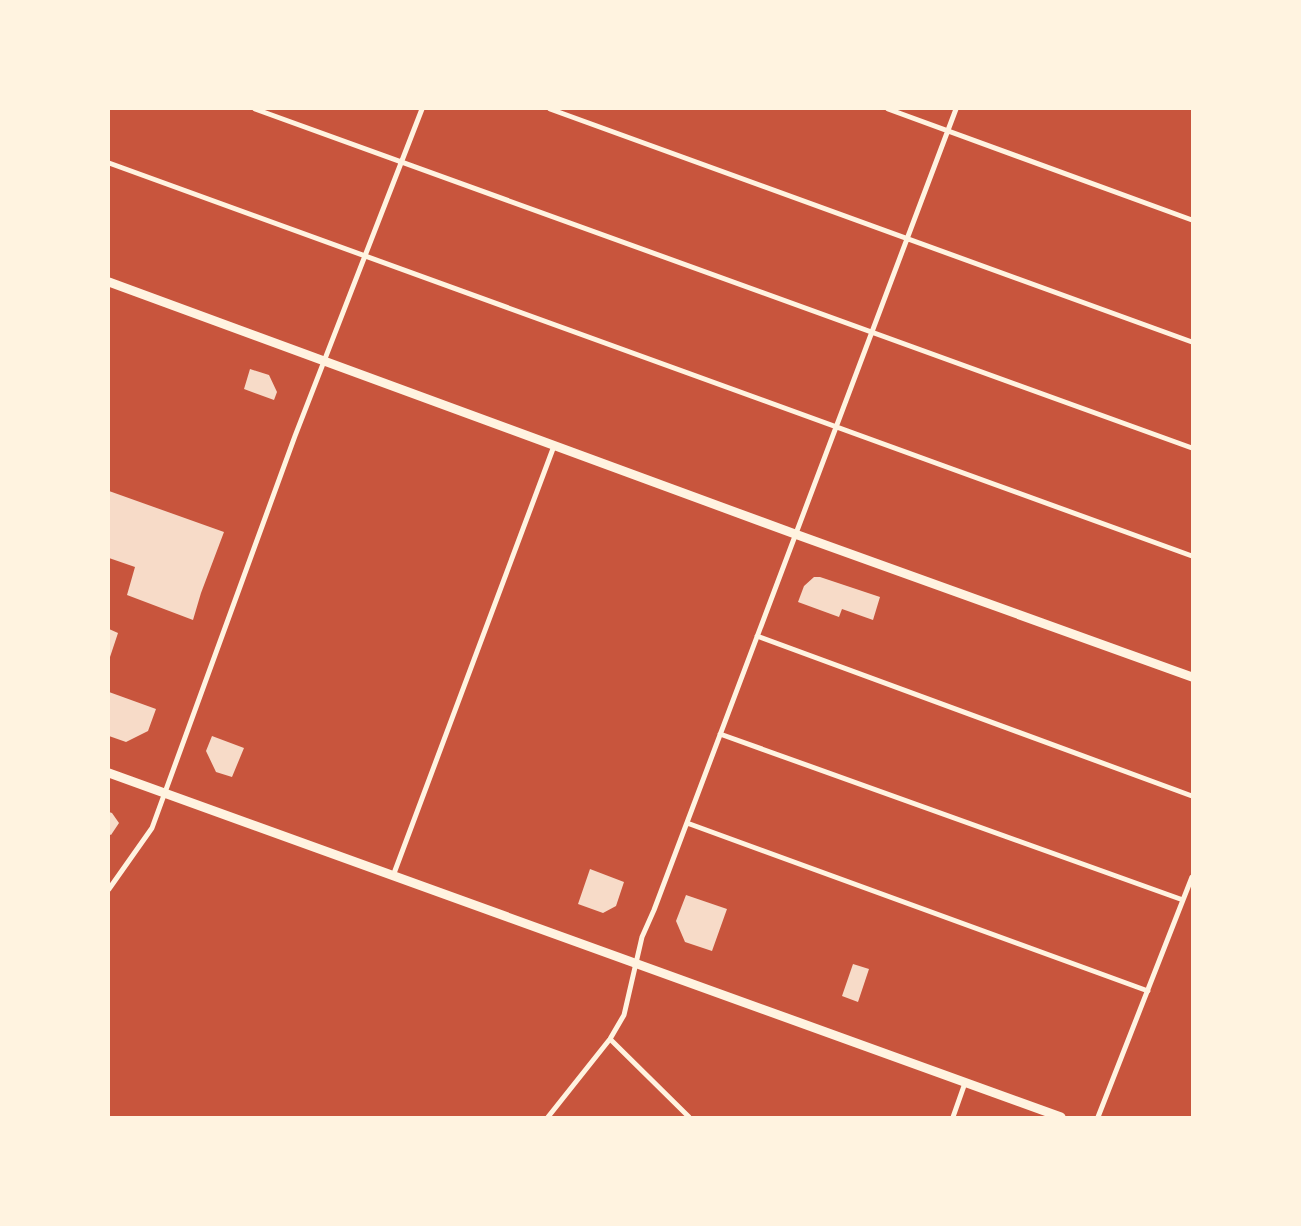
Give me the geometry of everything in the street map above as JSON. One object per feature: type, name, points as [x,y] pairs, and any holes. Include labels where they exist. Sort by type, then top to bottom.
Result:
[{"type":"street","points":[[255,109],[1192,448]]},
{"type":"street","points":[[109,889],[152,828],[324,361],[422,109]]},
{"type":"street","points":[[550,109],[1192,342]]},
{"type":"street","points":[[888,109],[1192,220]]},
{"type":"street","points":[[548,1117],[610,1039],[624,1014],[642,937],[687,823],[956,109]]},
{"type":"street","points":[[109,163],[1192,556]]},
{"type":"street","points":[[109,282],[795,534],[1192,677]]},
{"type":"street","points":[[393,876],[554,446]]},
{"type":"street","points":[[757,636],[1192,796]]},
{"type":"street","points":[[720,734],[1183,900]]},
{"type":"street","points":[[109,773],[1061,1117]]},
{"type":"street","points":[[687,823],[1148,991]]},
{"type":"street","points":[[1098,1117],[1192,876]]},
{"type":"street","points":[[610,1039],[689,1117]]},
{"type":"street","points":[[953,1117],[965,1083]]},
{"type":"building","points":[[250,369],[269,375],[277,392],[274,400],[244,389]]},
{"type":"building","points":[[109,491],[224,532],[193,620],[127,595],[135,567],[109,558]]},
{"type":"building","points":[[814,577],[820,577],[880,597],[873,620],[842,609],[839,617],[798,602],[804,586]]},
{"type":"building","points":[[109,629],[118,633],[109,660]]},
{"type":"building","points":[[109,692],[156,709],[148,731],[126,742],[109,736]]},
{"type":"building","points":[[212,736],[244,748],[232,777],[216,772],[206,751]]},
{"type":"building","points":[[109,812],[112,813],[119,823],[111,835],[109,834]]},
{"type":"building","points":[[590,869],[624,882],[616,906],[603,913],[578,904]]},
{"type":"building","points":[[686,895],[727,909],[712,951],[685,942],[676,921]]},
{"type":"building","points":[[853,964],[869,969],[858,1002],[842,996]]}]
